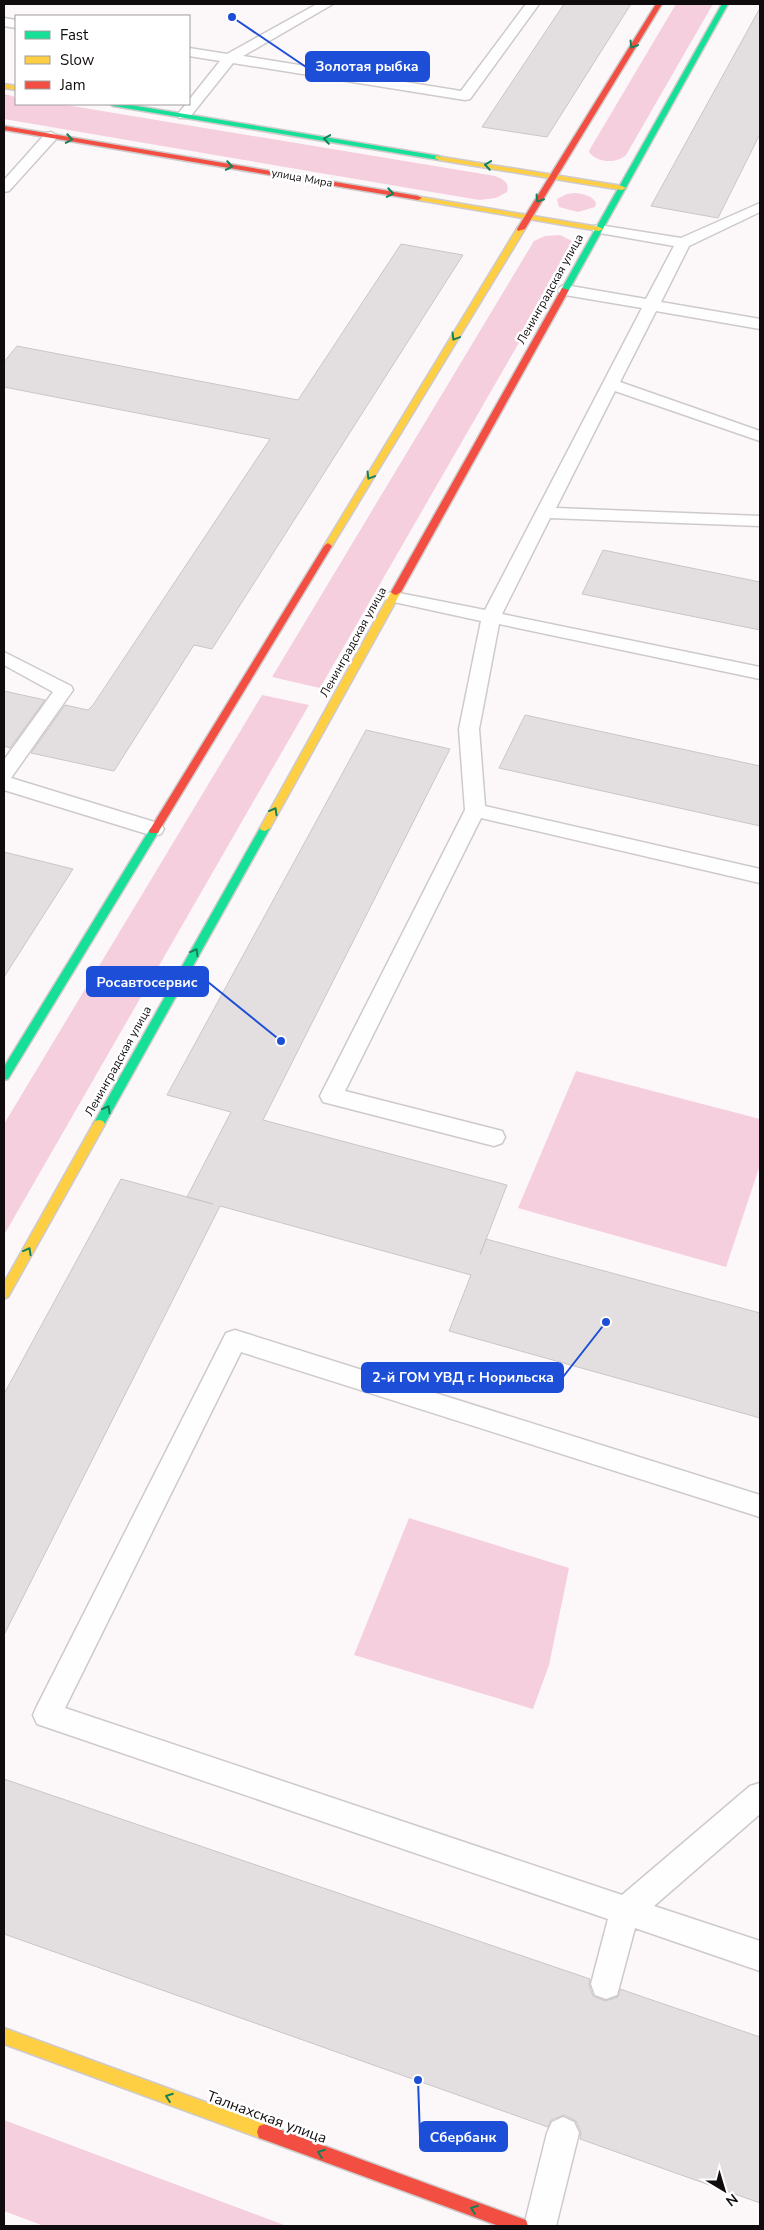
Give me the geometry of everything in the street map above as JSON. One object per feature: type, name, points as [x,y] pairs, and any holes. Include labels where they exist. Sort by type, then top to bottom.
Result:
[{"type":"street","points":[[4,1076],[659,4]]},
{"type":"street","name":"Ленинградская улица","points":[[4,1294],[725,4]]},
{"type":"street","points":[[119,105],[622,188]]},
{"type":"street","name":"улица Мира","points":[[4,128],[599,229]]},
{"type":"street","name":"Талнахская улица","points":[[4,2036],[520,2226]]},
{"type":"lane","points":[[184,116],[230,58],[326,4]]},
{"type":"lane","points":[[190,52],[466,96],[532,4]]},
{"type":"lane","points":[[4,188],[51,136]]},
{"type":"lane","points":[[599,229],[683,243],[760,207]]},
{"type":"lane","points":[[494,1137],[331,1096],[475,810],[469,729],[491,617],[683,243]]},
{"type":"lane","points":[[565,290],[760,324]]},
{"type":"lane","points":[[610,384],[760,436]]},
{"type":"lane","points":[[544,513],[760,521]]},
{"type":"lane","points":[[394,597],[760,673]]},
{"type":"lane","points":[[4,658],[64,690],[4,774]]},
{"type":"lane","points":[[4,783],[154,829]]},
{"type":"lane","points":[[475,810],[760,876]]},
{"type":"lane","points":[[760,1506],[235,1340],[47,1715],[760,1956]]},
{"type":"lane","points":[[606,1984],[625,1911],[760,1796]]},
{"type":"lane","points":[[540,2226],[563,2133]]},
{"type":"shaded area","points":[[676,4],[713,4],[626,155],[612,161],[592,156],[589,152],[590,149]]},
{"type":"shaded area","points":[[4,94],[15,97],[15,105],[66,105],[495,176],[506,183],[508,189],[507,192],[496,198],[479,200],[4,119]]},
{"type":"shaded area","points":[[567,194],[584,194],[592,198],[596,203],[595,207],[578,212],[559,207],[557,199]]},
{"type":"shaded area","points":[[560,235],[572,241],[573,249],[320,688],[272,677],[534,241],[545,236]]},
{"type":"shaded area","points":[[262,695],[309,705],[4,1235],[4,1124]]},
{"type":"shaded area","points":[[576,1071],[760,1119],[760,1165],[726,1267],[518,1208]]},
{"type":"shaded area","points":[[409,1518],[569,1568],[549,1665],[533,1709],[354,1655]]},
{"type":"shaded area","points":[[4,2120],[287,2226],[44,2226],[4,2211]]},
{"type":"building","points":[[564,4],[631,4],[547,137],[482,127]]},
{"type":"building","points":[[760,8],[760,134],[718,218],[651,206]]},
{"type":"building","points":[[401,244],[463,255],[212,649],[194,645],[114,771],[31,753],[65,705],[88,710],[93,705],[270,439],[4,387],[4,362],[17,346],[298,400]]},
{"type":"building","points":[[603,550],[760,582],[760,630],[582,594]]},
{"type":"building","points":[[4,691],[45,700],[10,748],[4,746]]},
{"type":"building","points":[[525,715],[760,766],[760,826],[499,768]]},
{"type":"building","points":[[366,730],[450,749],[263,1120],[507,1185],[486,1239],[760,1313],[760,1418],[449,1331],[471,1275],[220,1206],[4,1635],[4,1394],[121,1179],[187,1197],[231,1112],[167,1095]]},
{"type":"building","points":[[4,852],[73,869],[4,977]]},
{"type":"building","points":[[4,1779],[590,1979],[589,1985],[593,1996],[605,2001],[618,1997],[620,1989],[760,2037],[760,2203],[580,2139],[581,2132],[576,2121],[564,2115],[551,2120],[548,2127],[4,1934]]},
{"type":"traffic: fast","points":[[565,290],[725,4]]},
{"type":"traffic: fast","points":[[119,105],[439,158]]},
{"type":"traffic: fast","points":[[99,1124],[265,828]]},
{"type":"traffic: fast","points":[[4,1076],[154,831]]},
{"type":"traffic: slow","points":[[4,86],[15,88]]},
{"type":"traffic: slow","points":[[439,158],[622,188]]},
{"type":"traffic: slow","points":[[418,198],[599,229]]},
{"type":"traffic: slow","points":[[328,546],[521,229]]},
{"type":"traffic: slow","points":[[265,828],[396,592]]},
{"type":"traffic: slow","points":[[4,1294],[99,1124]]},
{"type":"traffic: slow","points":[[4,2036],[265,2132]]},
{"type":"traffic: jam","points":[[521,229],[659,4]]},
{"type":"traffic: jam","points":[[4,128],[418,198]]},
{"type":"traffic: jam","points":[[396,592],[565,290]]},
{"type":"traffic: jam","points":[[154,831],[328,546]]},
{"type":"traffic: jam","points":[[265,2132],[520,2226]]},
{"type":"place","name":"Золотая рыбка","points":[[232,17]]},
{"type":"place","name":"Росавтосервис","points":[[281,1041]]},
{"type":"place","name":"2-й ГОМ УВД г. Норильска","points":[[606,1322]]},
{"type":"place","name":"Сбербанк","points":[[418,2080]]}]
